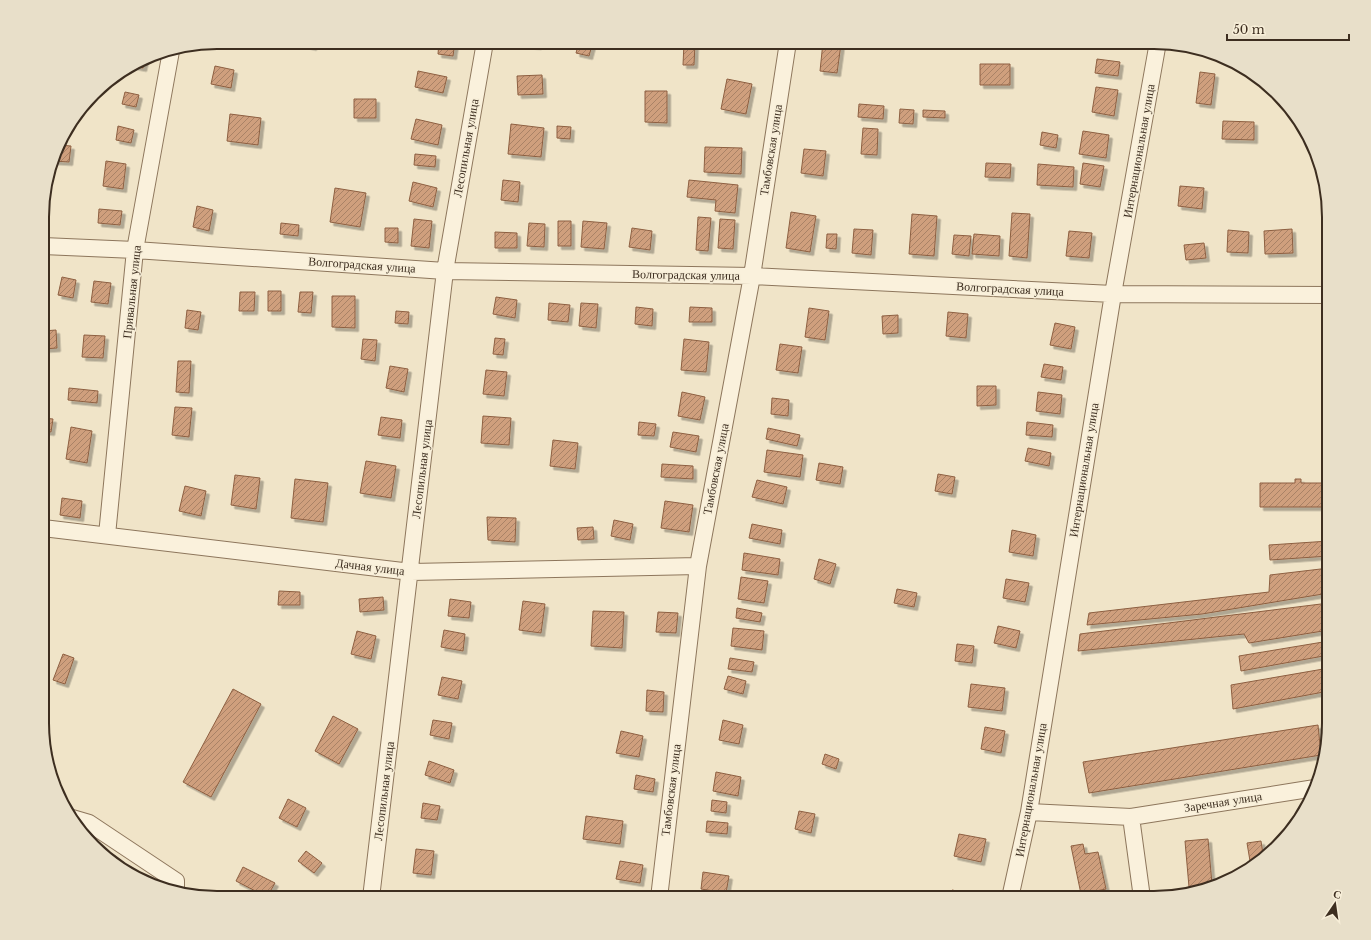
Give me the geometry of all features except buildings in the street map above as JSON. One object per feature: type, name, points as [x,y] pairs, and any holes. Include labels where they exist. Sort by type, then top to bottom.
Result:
[{"type":"street","name":"Лесопильная улица","points":[[372,891],[445,271],[484,49]]},
{"type":"street","name":"Тамбовская улица","points":[[660,891],[698,566],[752,276],[787,49]]},
{"type":"street","name":"Интернациональная улица","points":[[1012,891],[1029,812],[1113,294],[1157,49]]},
{"type":"street","name":"Привальная улица","points":[[107,535],[135,250],[170,56]]},
{"type":"street","name":"Волгоградская улица","points":[[49,246],[135,250],[445,271],[752,276],[1113,294],[1322,295]]},
{"type":"street","name":"Дачная улица","points":[[49,529],[410,572],[698,566]]},
{"type":"street","name":"Заречная улица","points":[[1029,812],[1131,817],[1308,789]]},
{"type":"street","points":[[1131,817],[1141,891]]},
{"type":"street","points":[[80,820],[89,823],[176,881],[176,886]]}]
